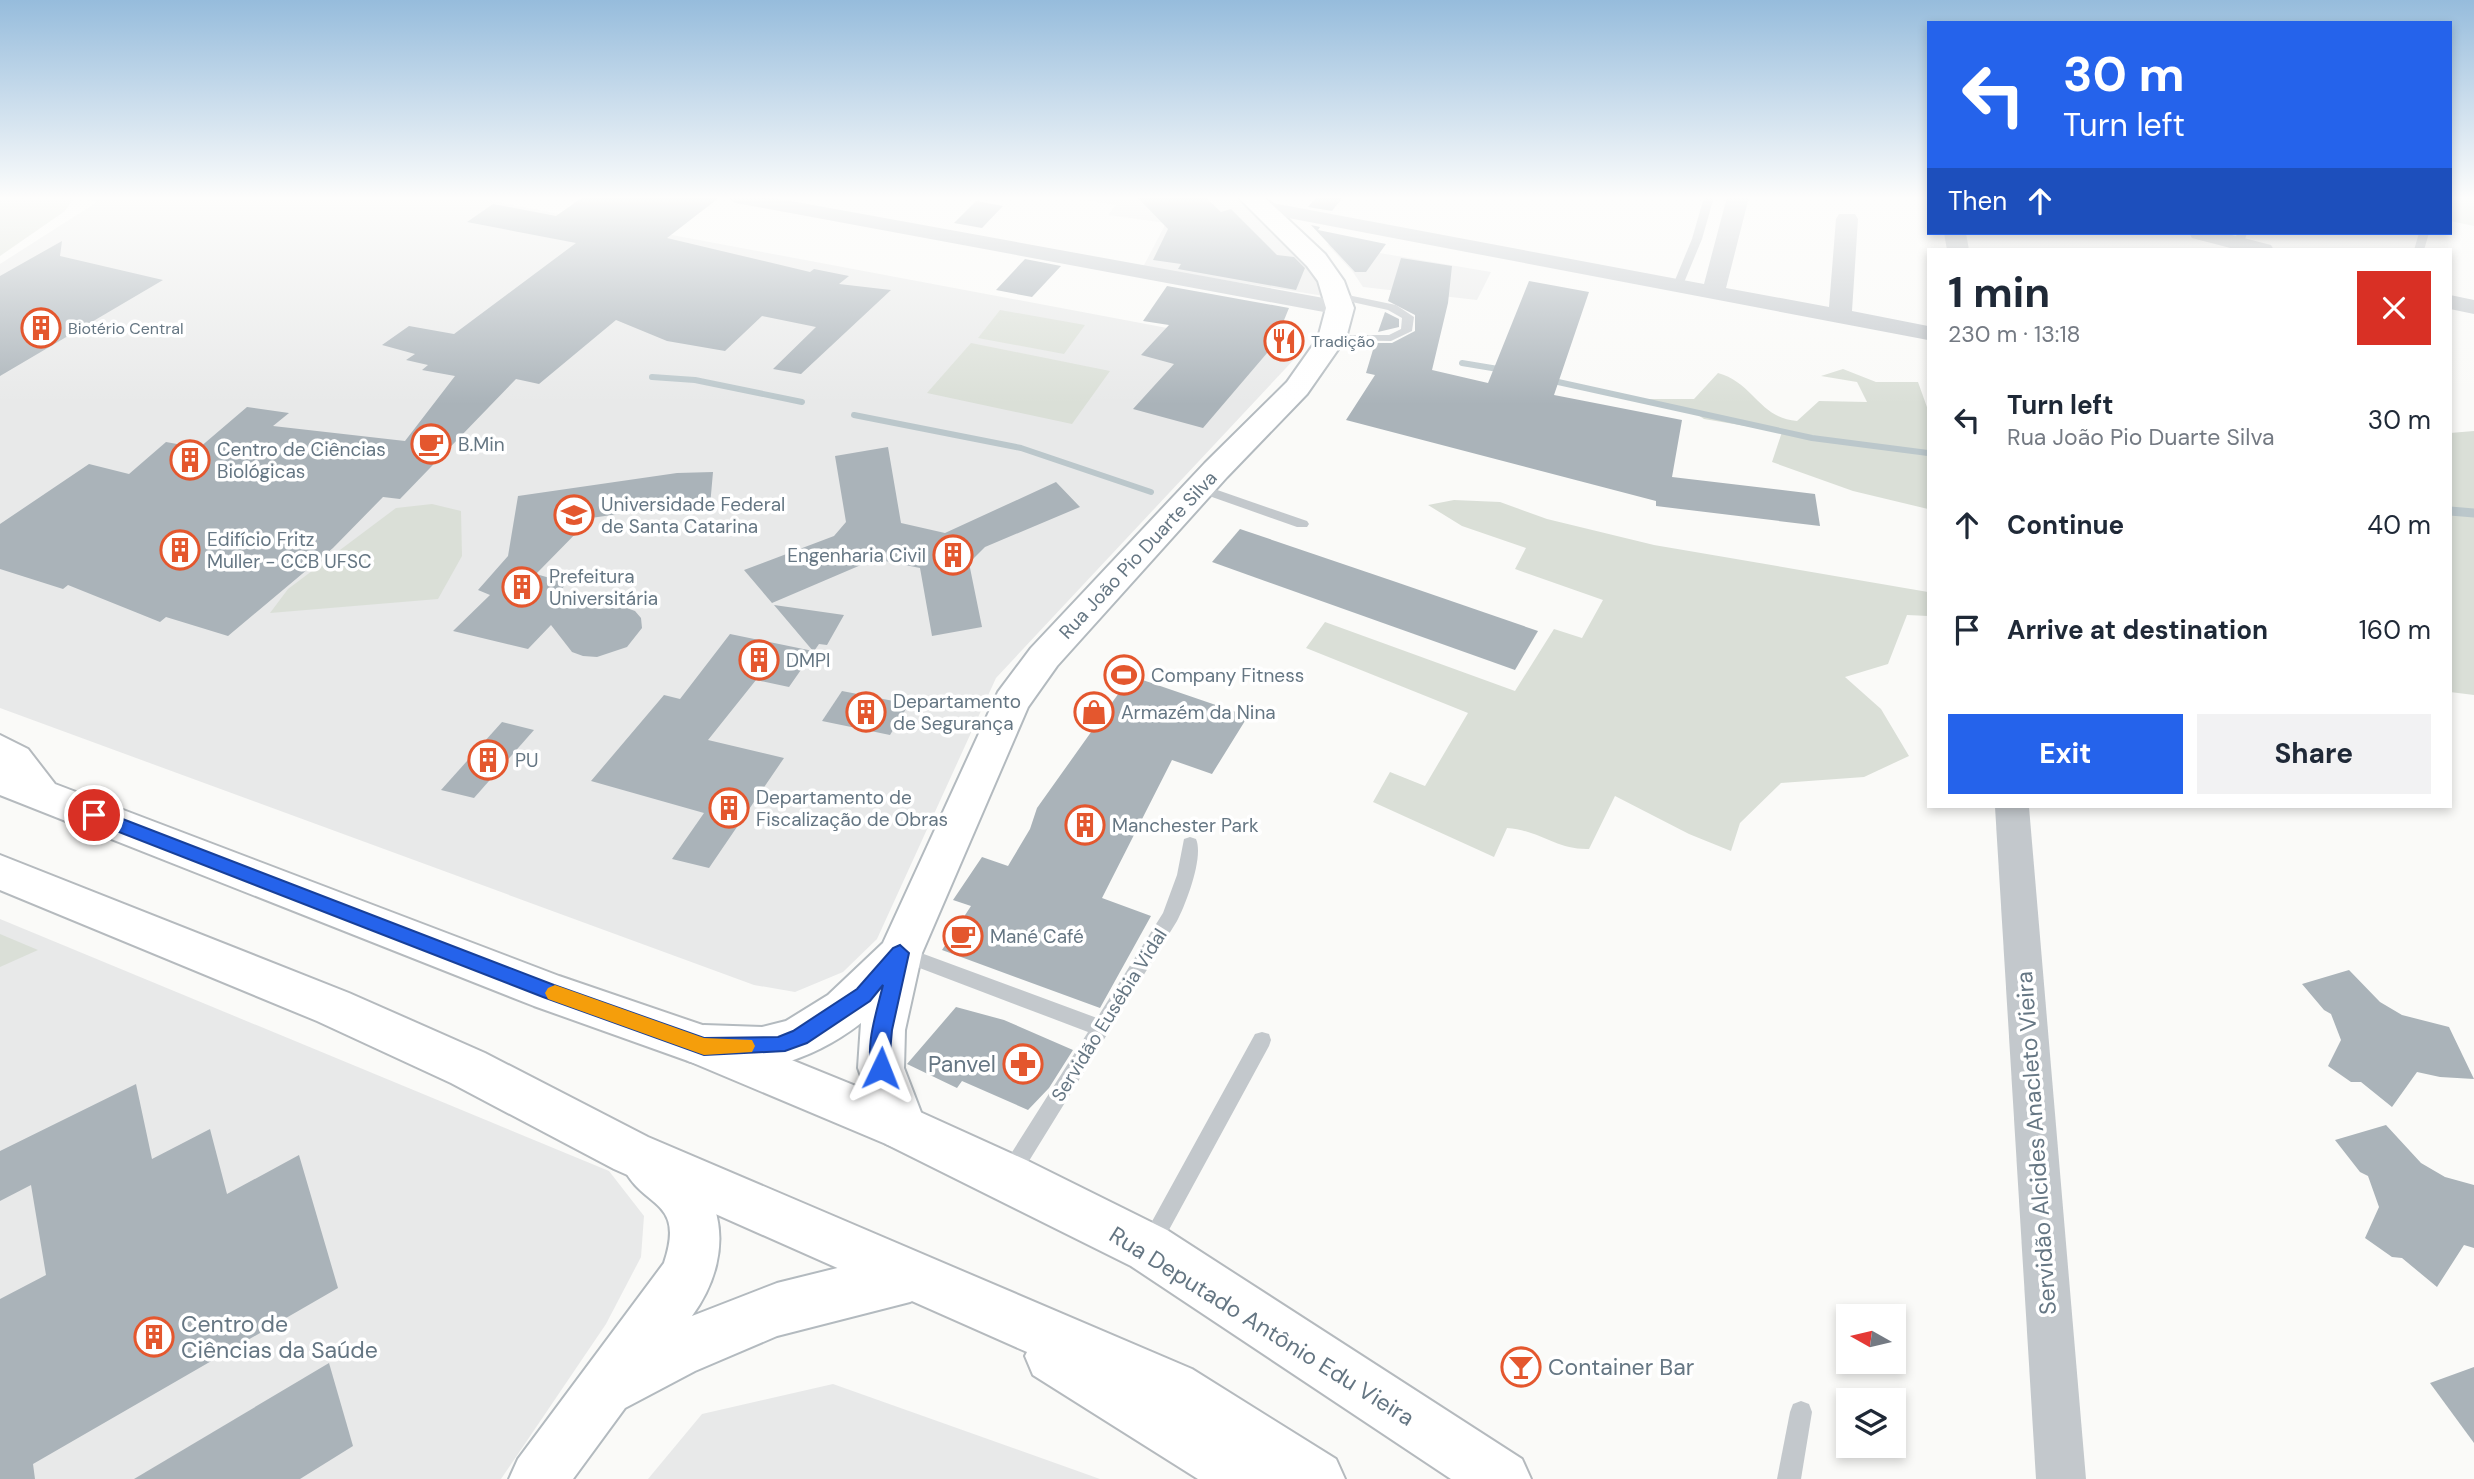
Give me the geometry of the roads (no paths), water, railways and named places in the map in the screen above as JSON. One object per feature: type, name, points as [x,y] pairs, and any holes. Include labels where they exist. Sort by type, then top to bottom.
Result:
[{"type":"main road","points":[[1318,266],[1337,314]]},
{"type":"main road","name":"Rua João Pio Duarte Silva","points":[[903,1128],[881,1068],[882,1030],[900,953],[993,737],[1024,681],[1200,488],[1297,388],[1337,314]]},
{"type":"main road","points":[[0,749],[15,759],[43,795]]},
{"type":"main road","name":"Rua Deputado Antônio Edu Vieira","points":[[0,779],[550,992],[704,1046],[903,1128],[1149,1248],[1503,1479]]},
{"type":"main road","points":[[0,872],[357,1018],[468,1068],[631,1153],[1173,1388],[1316,1479]]},
{"type":"main road","name":"Rua João Pio Duarte Silva","points":[[704,1046],[778,1045],[800,1037],[863,995],[900,953]]},
{"type":"main road","points":[[538,1479],[608,1389],[677,1292],[692,1264],[697,1229],[681,1191],[631,1153]]},
{"type":"main road","points":[[608,1389],[678,1349],[735,1324],[785,1308],[933,1286],[1251,1479]]},
{"type":"street","points":[[1091,266],[1337,314]]},
{"type":"street","points":[[1581,266],[1927,332]]},
{"type":"street","points":[[1713,292],[1720,266]]},
{"type":"street","points":[[1840,316],[1844,266]]},
{"type":"street","points":[[2452,302],[2474,307]]},
{"type":"street","name":"Servidão Alcides Anacleto Vieira","points":[[2012,808],[2061,1479]]},
{"type":"lane","points":[[1678,285],[1686,266]]},
{"type":"lane","points":[[1392,307],[1408,317],[1406,331],[1391,338],[1337,314],[1392,307]]},
{"type":"lane","points":[[1200,488],[1302,524]]},
{"type":"lane","name":"Servidão Eusébia Vidal","points":[[1008,1177],[1171,916],[1186,875],[1190,844]]},
{"type":"lane","points":[[900,953],[1101,1028]]},
{"type":"lane","points":[[1149,1248],[1262,1040]]},
{"type":"lane","points":[[1789,1479],[1801,1412]]},
{"type":"waterway","points":[[1462,363],[1504,370]]},
{"type":"waterway","points":[[652,377],[695,380],[802,402]]},
{"type":"waterway","points":[[1549,380],[1812,438],[1927,453]]},
{"type":"waterway","points":[[854,415],[1021,448],[1151,492]]},
{"type":"waterway","points":[[2452,511],[2474,513]]},
{"type":"place","name":"Biotério Central","points":[[41,328]]},
{"type":"place","name":"Tradição","points":[[1284,341]]},
{"type":"place","name":"B.Min","points":[[431,444]]},
{"type":"place","name":"Centro de Ciências Biológicas","points":[[190,460]]},
{"type":"place","name":"Universidade Federal de Santa Catarina","points":[[574,515]]},
{"type":"place","name":"Edifício Fritz Muller - CCB UFSC","points":[[180,550]]},
{"type":"place","name":"Engenharia Civil","points":[[953,555]]},
{"type":"place","name":"Prefeitura Universitária","points":[[522,587]]},
{"type":"place","name":"DMPI","points":[[759,660]]},
{"type":"place","name":"Company Fitness","points":[[1124,675]]},
{"type":"place","name":"Departamento de Segurança","points":[[866,712]]},
{"type":"place","name":"Armazém da Nina","points":[[1094,712]]},
{"type":"place","name":"PU","points":[[488,760]]},
{"type":"place","name":"Departamento de Fiscalização de Obras","points":[[729,808]]},
{"type":"place","name":"Manchester Park","points":[[1085,825]]},
{"type":"place","name":"Mané Café","points":[[963,936]]},
{"type":"place","name":"Panvel","points":[[1023,1064]]},
{"type":"place","name":"Centro de Ciências da Saúde","points":[[154,1337]]},
{"type":"place","name":"Container Bar","points":[[1521,1367]]}]
